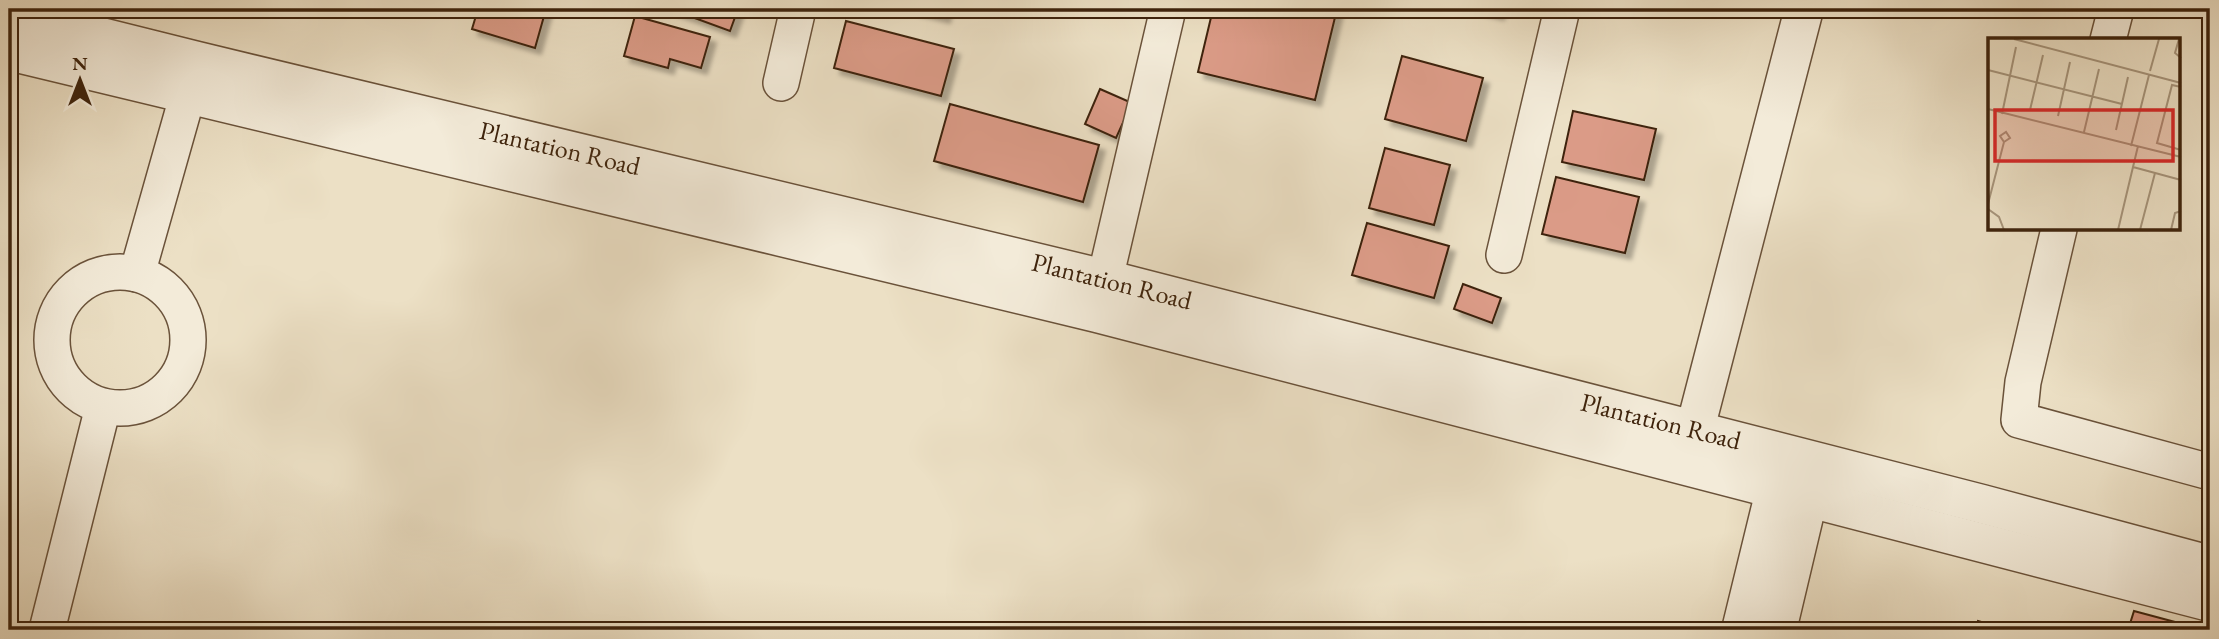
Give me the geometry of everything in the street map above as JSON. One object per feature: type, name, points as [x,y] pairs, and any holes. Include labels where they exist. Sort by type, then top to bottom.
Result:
[{"type":"street","points":[[781,83],[798,9]]},
{"type":"street","points":[[1105,279],[1168,9]]},
{"type":"street","points":[[1504,256],[1562,9]]},
{"type":"street","points":[[1690,447],[1804,9]]},
{"type":"street","points":[[2109,38],[2116,9]]},
{"type":"street","name":"Plantation Road","points":[[20,29],[84,37],[192,79],[1097,313],[1690,447]]},
{"type":"street","points":[[137,274],[192,79]]},
{"type":"street","name":"Plantation Road","points":[[192,79],[1105,279],[1796,475],[2210,602]]},
{"type":"street","points":[[2059,231],[2023,382],[2019,420],[2210,472]]},
{"type":"street","points":[[119,272],[137,274],[154,280],[179,305],[188,331],[187,357],[180,374],[169,388],[155,399],[121,409],[103,407],[86,400],[72,389],[61,375],[52,350],[53,323],[60,307],[71,293],[85,282],[101,275],[119,272]]},
{"type":"street","points":[[47,630],[103,407]]},
{"type":"street","points":[[1741,630],[1796,475]]},
{"type":"street","points":[[1777,630],[1796,475]]},
{"type":"street","name":"Plantation Road","points":[[1796,475],[2210,565]]},
{"type":"building","points":[[478,9],[546,9],[535,48],[472,29]]},
{"type":"building","points":[[670,9],[738,9],[730,31]]},
{"type":"building","points":[[912,9],[946,9],[944,17]]},
{"type":"building","points":[[1213,9],[1337,9],[1315,100],[1198,72]]},
{"type":"building","points":[[1478,9],[1500,9],[1498,14]]},
{"type":"building","points":[[635,16],[710,37],[701,68],[670,59],[668,68],[624,56]]},
{"type":"building","points":[[846,21],[954,49],[941,96],[834,68]]},
{"type":"building","points":[[1402,56],[1483,78],[1466,141],[1385,119]]},
{"type":"building","points":[[1100,89],[1132,103],[1116,138],[1085,124]]},
{"type":"building","points":[[950,104],[1099,145],[1083,202],[934,161]]},
{"type":"building","points":[[1573,111],[1656,129],[1644,180],[1562,162]]},
{"type":"building","points":[[1385,148],[1450,165],[1434,225],[1369,208]]},
{"type":"building","points":[[1556,177],[1639,197],[1625,253],[1542,234]]},
{"type":"building","points":[[1367,223],[1449,246],[1434,298],[1352,275]]},
{"type":"building","points":[[1463,284],[1501,298],[1492,323],[1454,309]]},
{"type":"building","points":[[2134,611],[2205,630],[2128,630]]},
{"type":"building","points":[[1978,621],[2008,630],[1975,630]]}]
